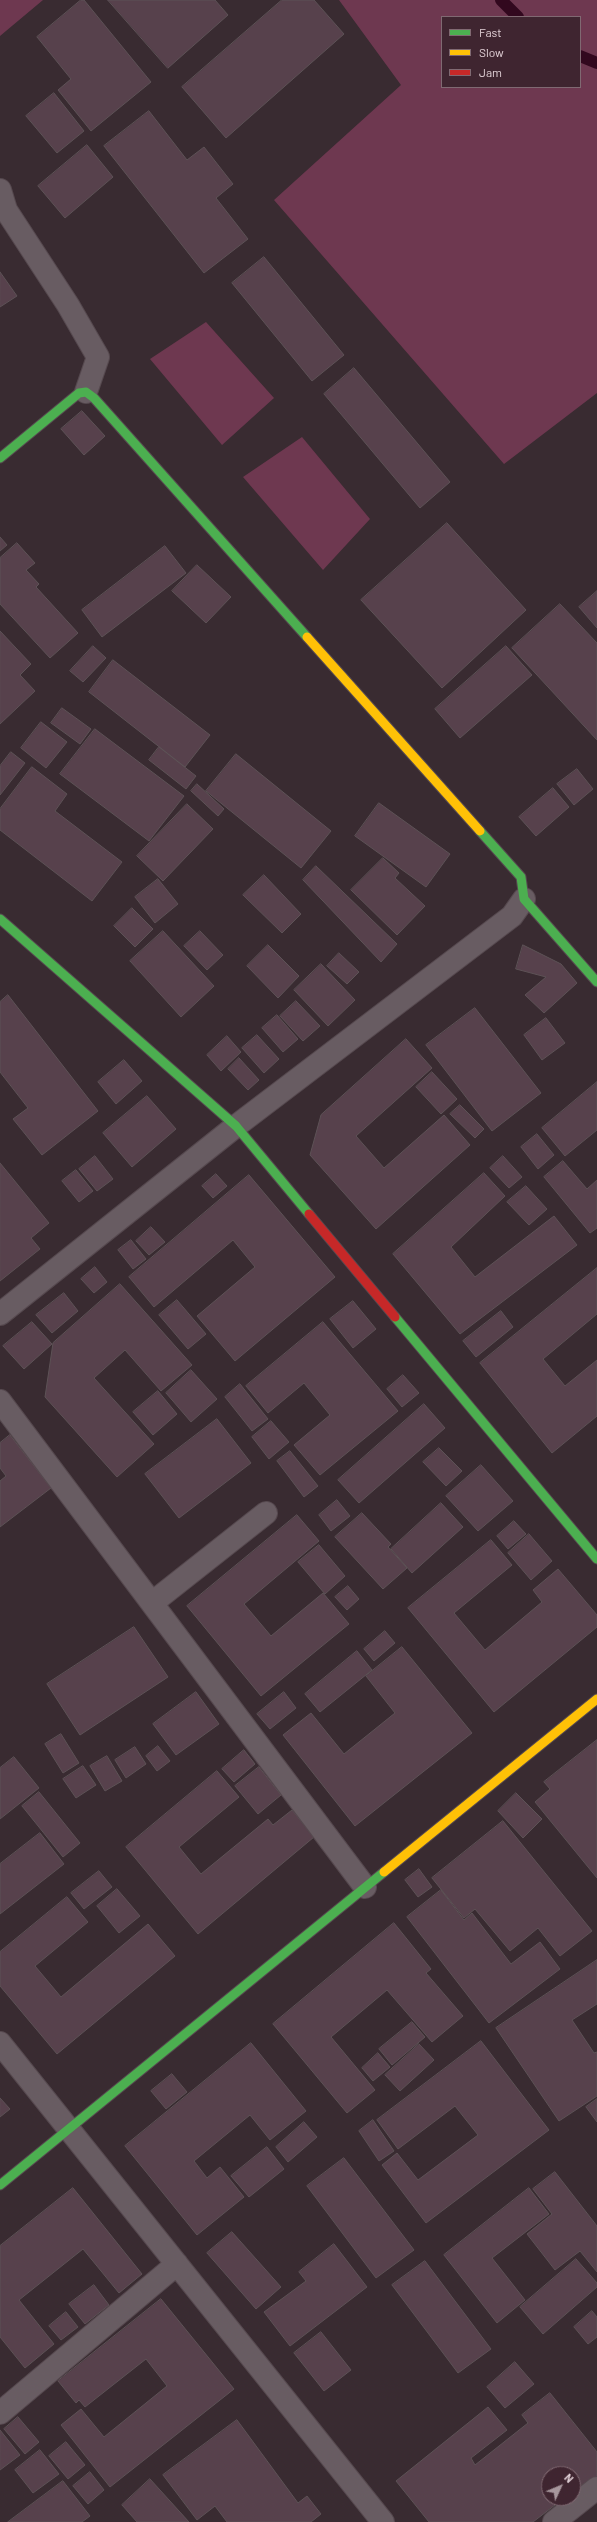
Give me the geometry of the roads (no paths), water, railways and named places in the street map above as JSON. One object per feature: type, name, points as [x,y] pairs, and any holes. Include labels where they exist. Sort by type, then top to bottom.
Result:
[{"type":"street","points":[[0,190],[6,210],[68,305],[98,357],[86,392]]},
{"type":"street","points":[[0,458],[79,393],[86,392],[100,404],[521,877],[524,899],[597,982]]},
{"type":"street","points":[[0,1314],[236,1126],[512,916],[524,899]]},
{"type":"street","points":[[0,919],[236,1126],[597,1559]]},
{"type":"street","points":[[0,1401],[365,1887]]},
{"type":"street","points":[[152,1603],[266,1513]]},
{"type":"street","points":[[0,2185],[597,1699]]},
{"type":"street","points":[[0,2043],[383,2522]]},
{"type":"street","points":[[0,2413],[177,2264]]},
{"type":"street","points":[[554,2522],[597,2488]]},
{"type":"waterway","points":[[501,0],[517,16]]},
{"type":"waterway","points":[[581,56],[597,63]]}]
